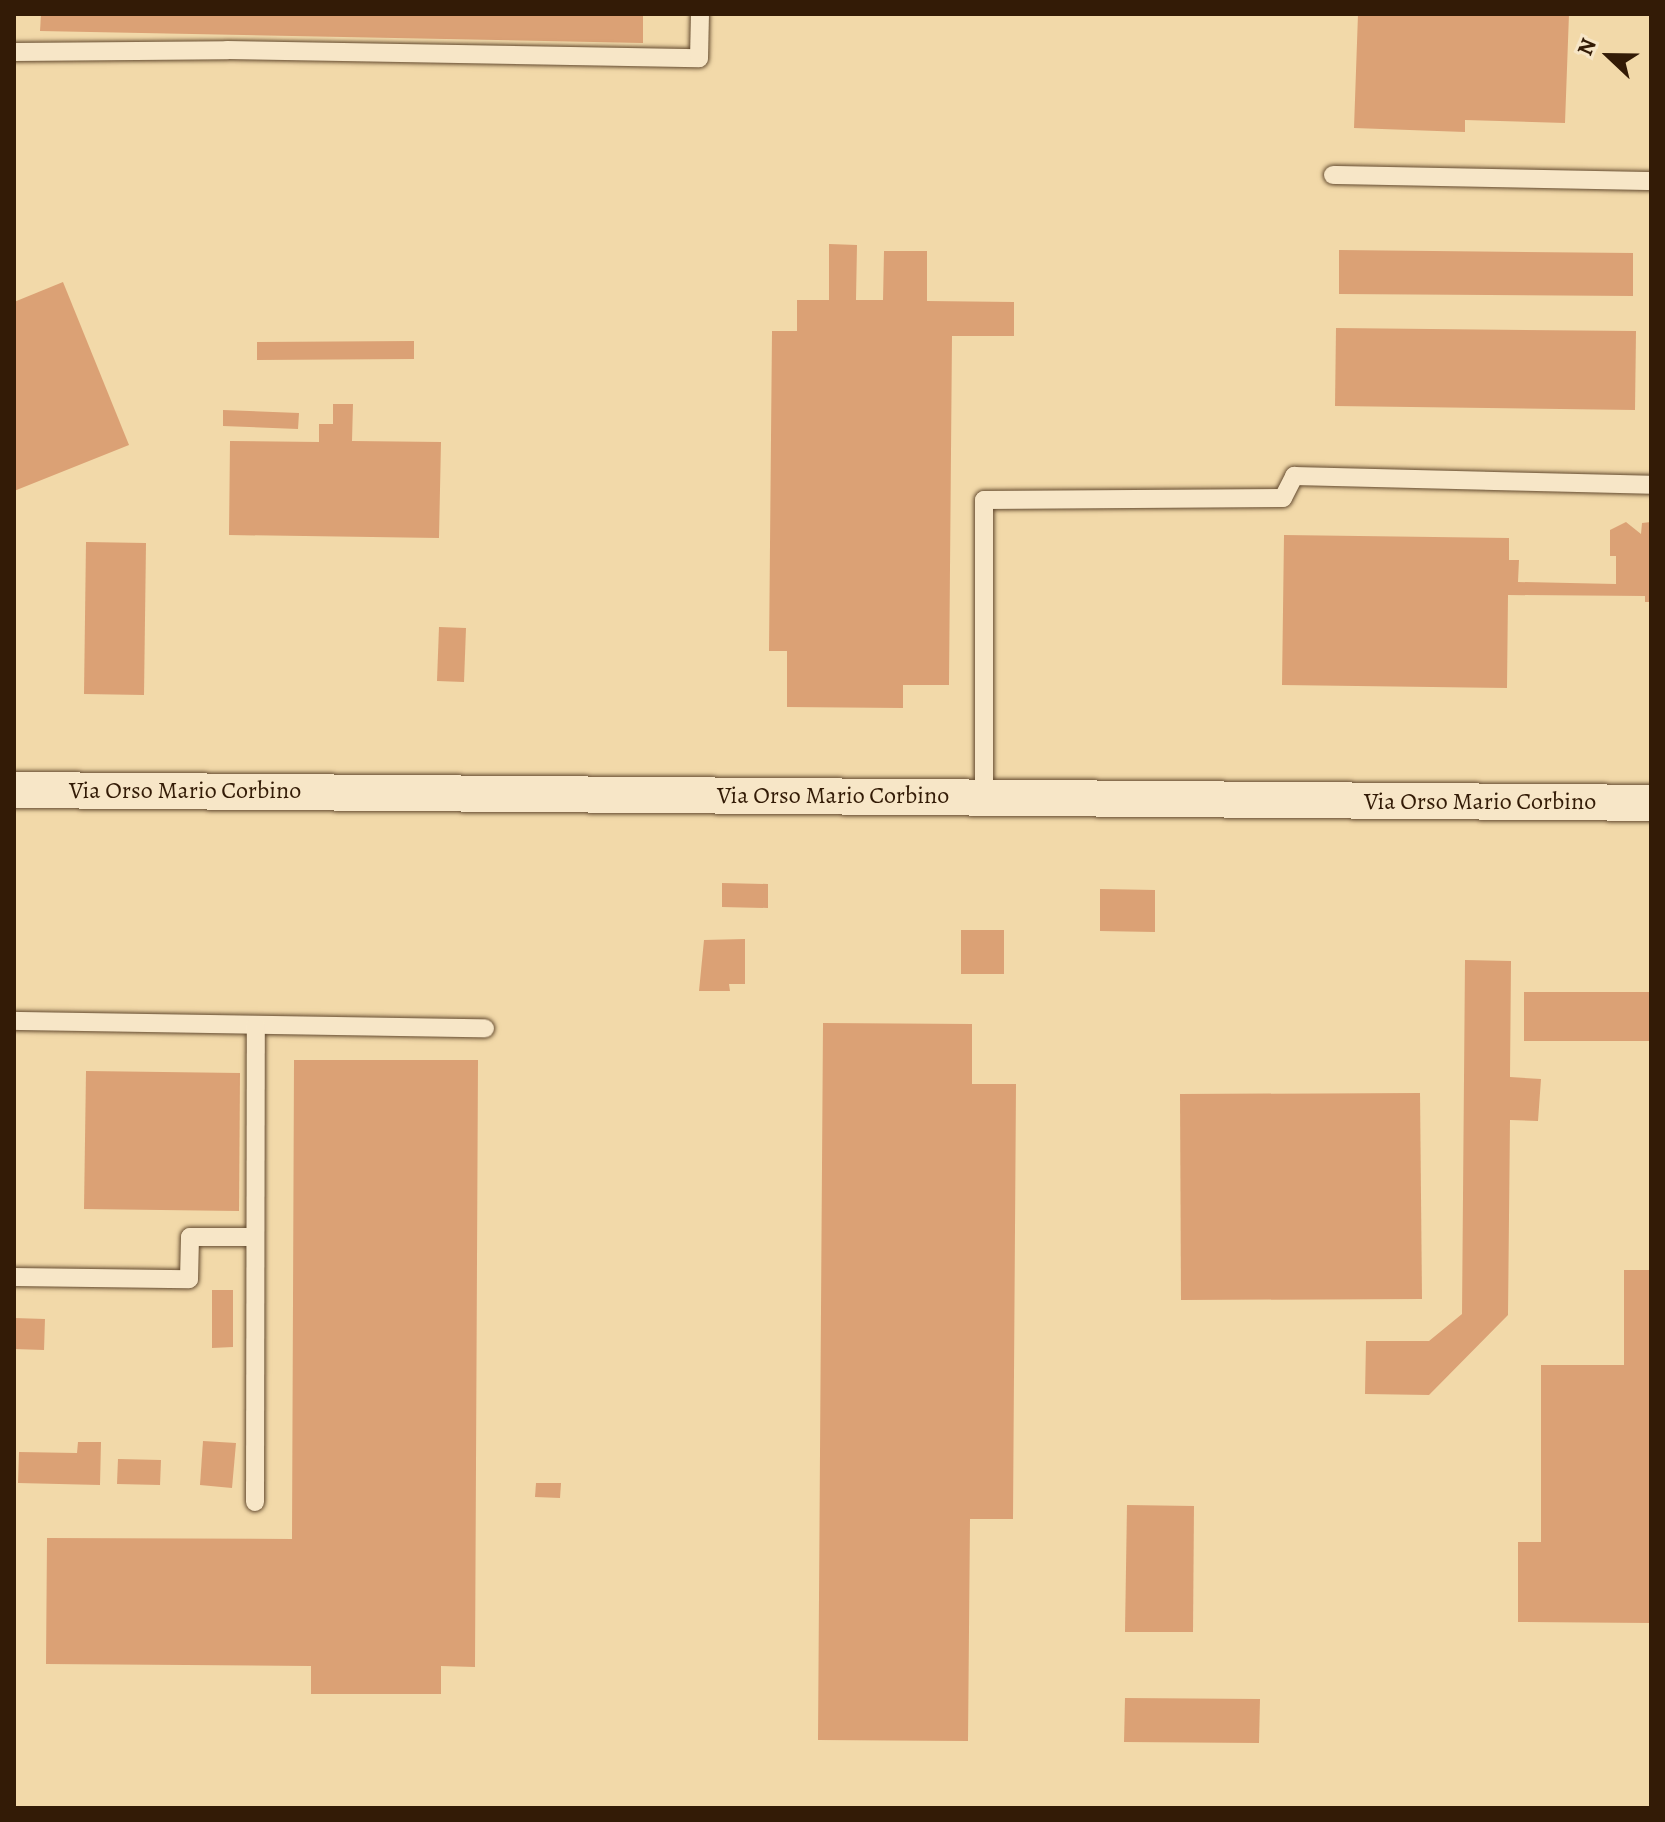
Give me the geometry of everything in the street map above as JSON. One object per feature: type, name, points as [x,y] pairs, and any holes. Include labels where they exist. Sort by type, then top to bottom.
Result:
[{"type":"street","name":"Via Orso Mario Corbino","points":[[14,790],[1651,803]]},
{"type":"lane","points":[[14,52],[227,50],[699,58],[700,14]]},
{"type":"lane","points":[[1333,175],[1651,181]]},
{"type":"lane","points":[[984,797],[984,500],[1283,498],[1294,476],[1651,485]]},
{"type":"lane","points":[[14,1021],[485,1028]]},
{"type":"lane","points":[[255,1502],[253,1237],[256,1025]]},
{"type":"lane","points":[[14,1277],[189,1279],[190,1237],[253,1237]]},
{"type":"building","points":[[41,14],[643,14],[643,43],[40,31]]},
{"type":"building","points":[[1358,14],[1569,14],[1565,123],[1465,120],[1465,132],[1354,128]]},
{"type":"building","points":[[829,244],[857,245],[856,300],[883,300],[884,251],[927,251],[927,301],[1014,302],[1014,336],[952,336],[949,685],[903,685],[903,708],[787,707],[787,651],[769,651],[772,331],[797,331],[797,300],[829,300]]},
{"type":"building","points":[[1339,250],[1633,253],[1633,296],[1339,294]]},
{"type":"building","points":[[63,282],[129,445],[14,491],[14,302]]},
{"type":"building","points":[[1336,328],[1636,331],[1635,410],[1335,406]]},
{"type":"building","points":[[414,341],[414,359],[257,360],[257,342]]},
{"type":"building","points":[[333,404],[353,404],[352,441],[441,442],[439,538],[229,535],[230,441],[319,442],[319,424],[333,424]]},
{"type":"building","points":[[223,410],[299,413],[298,429],[223,426]]},
{"type":"building","points":[[1626,522],[1641,534],[1642,523],[1651,522],[1651,602],[1645,602],[1645,596],[1508,595],[1507,688],[1282,685],[1284,535],[1509,538],[1509,560],[1519,560],[1518,582],[1616,584],[1616,556],[1610,556],[1610,530]]},
{"type":"building","points":[[86,542],[146,543],[144,695],[84,694]]},
{"type":"building","points":[[439,627],[466,628],[464,682],[437,681]]},
{"type":"building","points":[[722,883],[768,884],[768,908],[722,907]]},
{"type":"building","points":[[1100,889],[1155,890],[1155,932],[1100,931]]},
{"type":"building","points":[[961,930],[1004,930],[1004,974],[961,974]]},
{"type":"building","points":[[745,939],[745,984],[729,984],[730,991],[699,991],[704,940]]},
{"type":"building","points":[[1465,960],[1511,961],[1510,1077],[1541,1079],[1538,1121],[1510,1120],[1508,1315],[1429,1395],[1365,1394],[1366,1341],[1429,1341],[1462,1314]]},
{"type":"building","points":[[1524,992],[1650,992],[1651,1041],[1524,1041]]},
{"type":"building","points":[[823,1023],[972,1024],[972,1084],[1016,1084],[1013,1519],[970,1519],[968,1741],[818,1740]]},
{"type":"building","points":[[294,1060],[478,1060],[475,1667],[441,1666],[441,1694],[311,1694],[311,1666],[46,1664],[47,1538],[292,1539]]},
{"type":"building","points":[[86,1071],[240,1073],[239,1211],[84,1209]]},
{"type":"building","points":[[1420,1093],[1422,1299],[1181,1300],[1180,1094]]},
{"type":"building","points":[[1624,1270],[1651,1270],[1651,1623],[1518,1622],[1518,1542],[1541,1542],[1541,1365],[1624,1365]]},
{"type":"building","points":[[212,1290],[233,1290],[233,1347],[212,1348]]},
{"type":"building","points":[[14,1318],[45,1319],[44,1350],[14,1349]]},
{"type":"building","points":[[203,1441],[236,1443],[232,1488],[200,1485]]},
{"type":"building","points":[[78,1442],[101,1442],[100,1485],[18,1483],[19,1452],[77,1453]]},
{"type":"building","points":[[118,1459],[161,1460],[160,1485],[117,1484]]},
{"type":"building","points":[[536,1483],[561,1483],[560,1498],[535,1497]]},
{"type":"building","points":[[1127,1505],[1194,1506],[1193,1632],[1125,1632]]},
{"type":"building","points":[[1125,1698],[1260,1699],[1259,1743],[1124,1742]]}]
